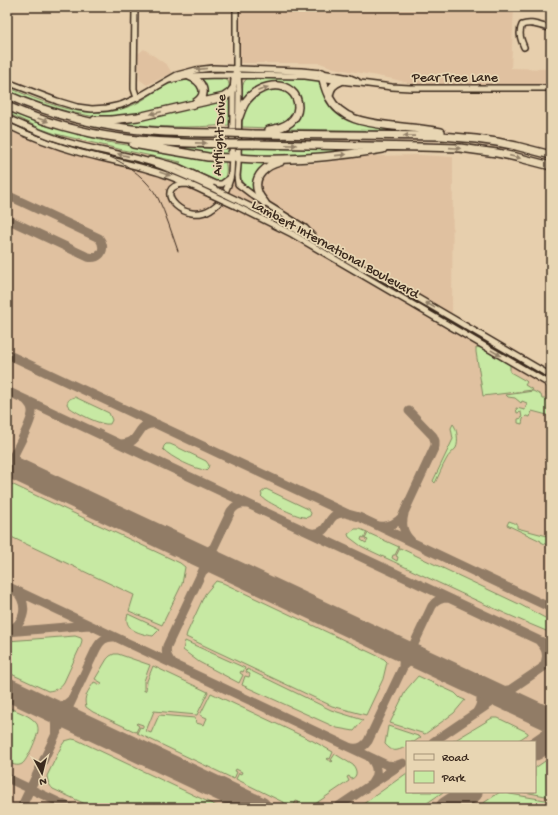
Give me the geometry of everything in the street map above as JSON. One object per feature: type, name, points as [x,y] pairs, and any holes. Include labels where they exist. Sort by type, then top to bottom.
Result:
[{"type":"highway","points":[[189,76],[195,78],[203,89],[201,99],[194,104]]},
{"type":"highway","points":[[322,76],[323,83],[329,97],[335,106],[344,114],[357,120],[516,146],[551,155]]},
{"type":"highway","points":[[329,97],[329,92],[335,83],[341,81]]},
{"type":"highway","points":[[239,117],[244,104],[252,94],[263,88],[270,86],[282,86],[287,88],[294,95],[298,104],[298,109],[297,114],[288,125],[278,129],[252,134]]},
{"type":"highway","points":[[80,120],[129,119],[150,115],[224,97],[235,88]]},
{"type":"highway","points":[[7,95],[48,111],[80,120],[114,127],[151,131],[252,134],[442,136],[476,139]]},
{"type":"highway","points":[[7,106],[29,115],[65,126],[120,138],[157,142],[228,144],[441,147],[478,150],[516,157],[551,166]]},
{"type":"highway","points":[[120,138],[128,143],[208,157],[235,156],[288,160],[366,152],[403,146]]},
{"type":"highway","points":[[265,203],[257,190],[256,185],[258,177],[270,166],[288,160]]},
{"type":"street","points":[[135,7],[134,89],[137,98]]},
{"type":"street","name":"Airflight Drive","points":[[236,7],[235,156],[237,179],[240,186],[265,203]]},
{"type":"street","points":[[524,48],[520,38],[520,28],[522,25],[535,24],[551,28]]},
{"type":"street","name":"Pear Tree Lane","points":[[169,80],[177,75],[196,70],[213,68],[302,71],[341,81],[360,82],[392,87],[439,89],[472,87],[551,88]]},
{"type":"street","points":[[220,75],[229,79],[235,88],[243,78],[249,76]]},
{"type":"street","name":"Pear Tree Lane","points":[[169,80],[189,76],[236,75],[322,76],[350,78],[360,82]]},
{"type":"street","points":[[7,82],[57,101],[85,108],[100,109],[114,107],[130,102],[169,80]]},
{"type":"street","name":"Airflight Drive","points":[[190,184],[174,187],[170,193],[170,199],[175,205],[183,210],[200,214],[209,210],[220,202],[230,178],[235,156],[239,117],[235,88]]},
{"type":"street","name":"Lambert International Boulevard","points":[[7,118],[40,133],[66,142],[156,164],[212,188],[277,219],[317,241],[551,376]]},
{"type":"street","name":"Lambert International Boulevard","points":[[7,126],[50,144],[80,153],[151,170],[190,184],[292,234],[551,385]]},
{"type":"street","points":[[138,159],[167,163],[217,184],[224,183],[230,178]]},
{"type":"street","points":[[265,203],[305,228],[317,241]]},
{"type":"shaded area","points":[[239,7],[514,7],[511,68],[549,69],[549,84],[412,84],[334,68],[320,63],[239,63]]},
{"type":"shaded area","points":[[144,49],[167,65],[172,73],[147,85],[140,80],[138,54]]},
{"type":"shaded area","points":[[7,114],[35,127],[59,135],[184,163],[243,166],[283,166],[323,163],[373,156],[420,155],[453,157],[452,314],[551,372],[551,808],[7,808]]},
{"type":"green space","points":[[199,78],[223,78],[228,81],[228,90],[227,92],[203,100]]},
{"type":"green space","points":[[248,78],[291,78],[317,80],[320,81],[337,112],[411,131],[283,129],[291,125],[298,98],[274,84],[243,102],[242,88],[245,80]]},
{"type":"green space","points":[[188,79],[193,80],[201,90],[195,101],[134,116],[96,117],[70,112],[52,107],[7,90],[12,89],[41,101],[71,110],[102,112],[118,110],[133,105],[167,85]]},
{"type":"green space","points":[[275,87],[290,93],[296,105],[291,120],[271,128],[242,127],[243,110],[256,94]]},
{"type":"green space","points":[[229,97],[229,125],[172,127],[115,122]]},
{"type":"green space","points":[[7,111],[44,125],[107,142],[225,161],[226,175],[222,182],[217,183],[169,161],[181,162],[56,134],[7,113]]},
{"type":"green space","points":[[167,147],[228,149],[228,154],[221,156]]},
{"type":"green space","points":[[241,149],[367,150],[309,157],[245,157],[241,154]]},
{"type":"green space","points":[[242,161],[272,163],[265,167],[255,192],[243,183],[241,177]]},
{"type":"green space","points":[[478,347],[510,365],[510,372],[526,381],[527,382],[525,385],[533,390],[483,396],[476,352],[476,348]]},
{"type":"green space","points":[[533,391],[541,395],[542,399],[546,399],[547,401],[548,397],[546,393],[551,395],[551,416],[532,411],[530,417],[526,416],[523,419],[522,424],[518,423],[518,419],[522,418],[521,412],[517,413],[516,408],[525,410],[527,403],[522,401],[521,403],[515,398],[508,397],[506,395]]},
{"type":"green space","points":[[75,397],[109,413],[112,420],[110,424],[95,421],[83,416],[69,407],[67,404],[68,401]]},
{"type":"green space","points":[[453,424],[456,432],[457,445],[447,458],[435,483],[433,481],[453,439],[451,428]]},
{"type":"green space","points":[[166,444],[170,444],[206,461],[209,465],[208,468],[206,470],[202,469],[177,459],[163,449]]},
{"type":"green space","points":[[7,482],[180,563],[185,567],[182,584],[162,625],[129,611],[134,595],[7,535]]},
{"type":"green space","points":[[266,489],[308,509],[311,513],[310,516],[306,517],[294,514],[264,499],[261,496],[261,493]]},
{"type":"green space","points":[[509,521],[517,524],[517,528],[551,537],[551,547],[507,525]]},
{"type":"green space","points":[[355,529],[360,529],[367,532],[361,540],[366,543],[368,540],[365,539],[368,533],[399,547],[392,558],[397,561],[398,557],[396,556],[400,548],[519,604],[547,619],[551,623],[551,633],[361,546],[349,537],[348,534]]},
{"type":"green space","points":[[216,581],[384,659],[387,662],[383,679],[366,715],[332,706],[186,637],[205,594]]},
{"type":"green space","points":[[128,614],[160,629],[153,636],[138,632],[128,624]]},
{"type":"green space","points":[[75,636],[81,638],[81,645],[64,682],[58,688],[48,691],[7,672],[7,641]]},
{"type":"green space","points":[[185,641],[245,668],[243,672],[241,671],[240,673],[243,675],[239,683],[199,662],[183,650]]},
{"type":"green space","points":[[114,654],[150,665],[144,681],[144,691],[146,690],[147,681],[153,666],[208,692],[197,715],[154,711],[146,731],[151,733],[159,715],[195,718],[196,723],[204,725],[207,718],[200,715],[211,693],[333,752],[330,759],[327,759],[332,762],[333,761],[331,760],[335,754],[353,765],[356,771],[355,777],[351,779],[349,776],[347,777],[349,781],[309,808],[296,808],[299,802],[296,801],[293,807],[236,779],[239,773],[241,774],[242,772],[236,769],[235,771],[237,772],[234,779],[137,733],[140,727],[143,728],[143,725],[136,724],[139,726],[136,732],[93,712],[86,707],[85,700],[87,694],[94,682],[101,685],[102,683],[95,679],[107,659]]},
{"type":"green space","points":[[247,669],[331,710],[363,720],[354,731],[337,728],[242,685],[245,676],[249,677],[250,674],[246,672]]},
{"type":"green space","points":[[418,676],[455,693],[460,698],[465,700],[454,713],[425,734],[390,723],[406,690]]},
{"type":"green space","points":[[7,707],[31,718],[38,727],[38,733],[32,748],[27,758],[20,765],[14,765],[7,762]]},
{"type":"green space","points":[[492,718],[498,718],[528,733],[518,741],[454,741]]},
{"type":"green space","points":[[388,726],[421,737],[415,741],[406,741],[406,747],[397,750],[390,749],[385,744]]},
{"type":"green space","points":[[72,739],[221,808],[94,808],[53,789],[48,782],[47,776],[62,745],[65,741]]},
{"type":"green space","points":[[551,757],[551,797],[529,793],[536,793],[536,767]]},
{"type":"green space","points":[[406,774],[406,793],[442,793],[420,808],[359,807]]},
{"type":"green space","points":[[498,793],[508,793],[551,801],[551,808],[476,808]]},
{"type":"taxiway","points":[[7,195],[99,238],[102,249],[96,257],[88,257],[7,219]]},
{"type":"taxiway","points":[[7,354],[348,514],[359,517],[551,608]]},
{"type":"taxiway","points":[[7,391],[551,646]]},
{"type":"taxiway","points":[[7,459],[15,453],[32,415],[32,409],[26,400]]},
{"type":"taxiway","points":[[379,526],[392,524],[397,522],[402,517],[435,446],[433,436],[409,411]]},
{"type":"taxiway","points":[[120,444],[133,441],[144,426],[157,424]]},
{"type":"taxiway","points":[[15,453],[15,463],[21,472]]},
{"type":"taxiway","points":[[172,663],[167,655],[167,646],[231,511],[238,505],[247,504]]},
{"type":"taxiway","points":[[311,533],[318,533],[322,531],[334,516],[339,513],[346,513]]},
{"type":"taxiway","points":[[404,514],[403,529],[411,541]]},
{"type":"taxiway","points":[[193,552],[204,553],[213,548]]},
{"type":"taxiway","points":[[203,571],[208,567],[217,565],[222,566]]},
{"type":"taxiway","points":[[7,586],[387,765],[395,766],[403,763]]},
{"type":"taxiway","points":[[8,631],[18,624],[23,614],[23,602],[16,591]]},
{"type":"taxiway","points":[[352,748],[361,747],[368,741],[432,606],[435,602],[443,598],[448,598]]},
{"type":"taxiway","points":[[7,632],[89,625]]},
{"type":"taxiway","points":[[21,808],[98,646],[101,641],[106,638],[115,637]]},
{"type":"taxiway","points":[[540,642],[545,648],[546,652],[546,658],[542,668]]},
{"type":"taxiway","points":[[396,647],[402,655],[403,665]]},
{"type":"taxiway","points":[[404,666],[413,660],[425,661]]},
{"type":"taxiway","points":[[434,741],[551,662]]},
{"type":"taxiway","points":[[470,682],[477,689],[481,700],[479,709],[476,713]]},
{"type":"taxiway","points":[[487,690],[498,692],[508,690]]},
{"type":"taxiway","points":[[47,708],[60,707],[71,700]]},
{"type":"taxiway","points":[[47,708],[54,719],[56,732]]},
{"type":"taxiway","points":[[368,756],[376,769],[376,776],[372,783]]},
{"type":"taxiway","points":[[336,808],[400,765]]},
{"type":"taxiway","points":[[7,778],[71,808]]},
{"type":"runway","points":[[7,465],[551,720]]},
{"type":"runway","points":[[7,689],[260,808]]},
{"type":"runway","points":[[536,748],[551,738]]},
{"type":"runway","points":[[447,808],[470,793]]},
{"type":"tram line","points":[[7,122],[49,140],[110,157],[131,169],[154,191],[166,217],[178,251]]}]
